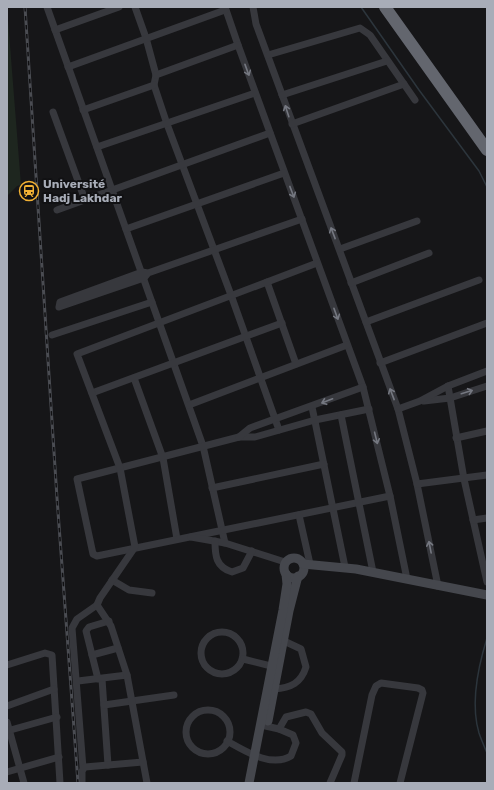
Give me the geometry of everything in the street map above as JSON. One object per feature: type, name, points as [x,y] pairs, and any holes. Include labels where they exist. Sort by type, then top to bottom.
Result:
[{"type":"highway","points":[[385,7],[487,150]]},
{"type":"highway","points":[[394,7],[487,137]]},
{"type":"main road","points":[[256,783],[258,756],[275,667],[286,588],[286,574],[284,570],[285,562],[293,558],[299,559],[310,565],[345,567],[487,595]]},
{"type":"main road","points":[[297,580],[310,565]]},
{"type":"main road","points":[[264,726],[274,689],[275,667],[284,642],[297,580],[303,570],[310,565]]},
{"type":"main road","points":[[286,574],[297,580]]},
{"type":"main road","points":[[249,783],[258,756]]},
{"type":"street","points":[[46,7],[126,229],[145,274],[152,302],[203,446],[225,543]]},
{"type":"street","points":[[55,30],[119,7]]},
{"type":"street","points":[[135,7],[146,38],[156,75],[154,85],[166,124],[231,295],[279,430]]},
{"type":"street","points":[[252,7],[253,15],[292,124],[340,249],[351,283],[398,409],[417,484],[438,586]]},
{"type":"street","points":[[68,67],[146,38],[213,10],[225,9],[363,387],[390,496],[407,579]]},
{"type":"street","points":[[268,55],[360,28],[370,35],[416,100]]},
{"type":"street","points":[[156,75],[238,45]]},
{"type":"street","points":[[282,95],[388,61]]},
{"type":"street","points":[[292,124],[404,84]]},
{"type":"street","points":[[83,110],[154,85]]},
{"type":"street","points":[[97,148],[255,93]]},
{"type":"street","points":[[53,112],[85,200]]},
{"type":"street","points":[[57,210],[270,133]]},
{"type":"street","points":[[126,229],[284,173]]},
{"type":"street","points":[[145,274],[58,307],[60,302],[302,219]]},
{"type":"street","points":[[340,249],[417,221]]},
{"type":"street","points":[[351,283],[429,253]]},
{"type":"street","points":[[82,783],[83,768],[78,681],[72,628],[77,619],[97,605],[100,598],[135,547],[120,468],[77,354],[159,321],[317,263]]},
{"type":"street","points":[[366,322],[479,280]]},
{"type":"street","points":[[267,282],[296,364]]},
{"type":"street","points":[[52,335],[152,302]]},
{"type":"street","points":[[380,363],[487,323]]},
{"type":"street","points":[[92,393],[282,324]]},
{"type":"street","points":[[189,405],[347,345]]},
{"type":"street","points":[[420,402],[448,386],[487,371]]},
{"type":"street","points":[[134,378],[163,458],[177,539]]},
{"type":"street","points":[[448,386],[464,479],[487,582]]},
{"type":"street","points":[[398,409],[420,402],[450,398],[487,386]]},
{"type":"street","points":[[239,437],[250,428],[363,387]]},
{"type":"street","points":[[312,406],[345,567]]},
{"type":"street","points":[[368,409],[315,420],[255,437],[239,437],[163,458],[78,478],[93,554],[97,556],[135,547],[299,516],[390,496]]},
{"type":"street","points":[[341,415],[373,572]]},
{"type":"street","points":[[456,438],[487,431]]},
{"type":"street","points":[[212,488],[324,464]]},
{"type":"street","points":[[417,484],[487,475]]},
{"type":"street","points":[[299,516],[310,565]]},
{"type":"street","points":[[473,520],[487,518]]},
{"type":"street","points":[[189,537],[225,543],[285,562]]},
{"type":"street","points":[[215,541],[217,562],[220,567],[232,572],[243,568],[252,551]]},
{"type":"street","points":[[479,546],[487,545]]},
{"type":"street","points":[[112,580],[129,590],[152,593]]},
{"type":"street","points":[[97,605],[109,621],[127,675],[147,783]]},
{"type":"street","points":[[108,765],[104,705],[100,679],[92,655],[87,628],[109,621]]},
{"type":"street","points":[[225,633],[234,636],[240,642],[243,650],[243,659],[239,666],[232,672],[224,674],[215,673],[205,665],[202,657],[202,648],[206,640],[213,635],[225,633]]},
{"type":"street","points":[[274,689],[286,688],[299,682],[306,667],[301,649],[284,642]]},
{"type":"street","points":[[92,655],[118,648]]},
{"type":"street","points":[[7,665],[48,653],[52,655],[60,783]]},
{"type":"street","points":[[243,659],[275,667]]},
{"type":"street","points":[[78,681],[127,675]]},
{"type":"street","points":[[362,783],[354,782],[372,695],[376,686],[383,683],[418,688],[422,690],[423,693],[400,783]]},
{"type":"street","points":[[7,706],[54,689]]},
{"type":"street","points":[[104,705],[174,695]]},
{"type":"street","points":[[207,710],[216,712],[223,716],[228,724],[230,733],[227,741],[218,751],[209,754],[200,752],[193,747],[188,740],[186,731],[189,722],[198,713],[207,710]]},
{"type":"street","points":[[279,729],[286,717],[306,712],[311,714],[322,733],[342,752],[330,783]]},
{"type":"street","points":[[8,731],[57,717]]},
{"type":"street","points":[[7,722],[8,731],[24,783]]},
{"type":"street","points":[[227,741],[258,756],[280,761],[289,758],[293,754],[295,739],[291,734],[279,729],[264,726]]},
{"type":"street","points":[[7,772],[59,757]]},
{"type":"street","points":[[83,768],[143,762]]},
{"type":"shaded area","points":[[7,7],[21,185],[17,186],[7,196]]},
{"type":"waterway","points":[[361,7],[419,90],[479,171],[487,187]]},
{"type":"waterway","points":[[487,638],[478,673],[475,697],[476,721],[487,753]]},
{"type":"railway","points":[[25,7],[57,498],[78,783]]},
{"type":"place","name":"Université Hadj Lakhdar","points":[[29,191]]}]
